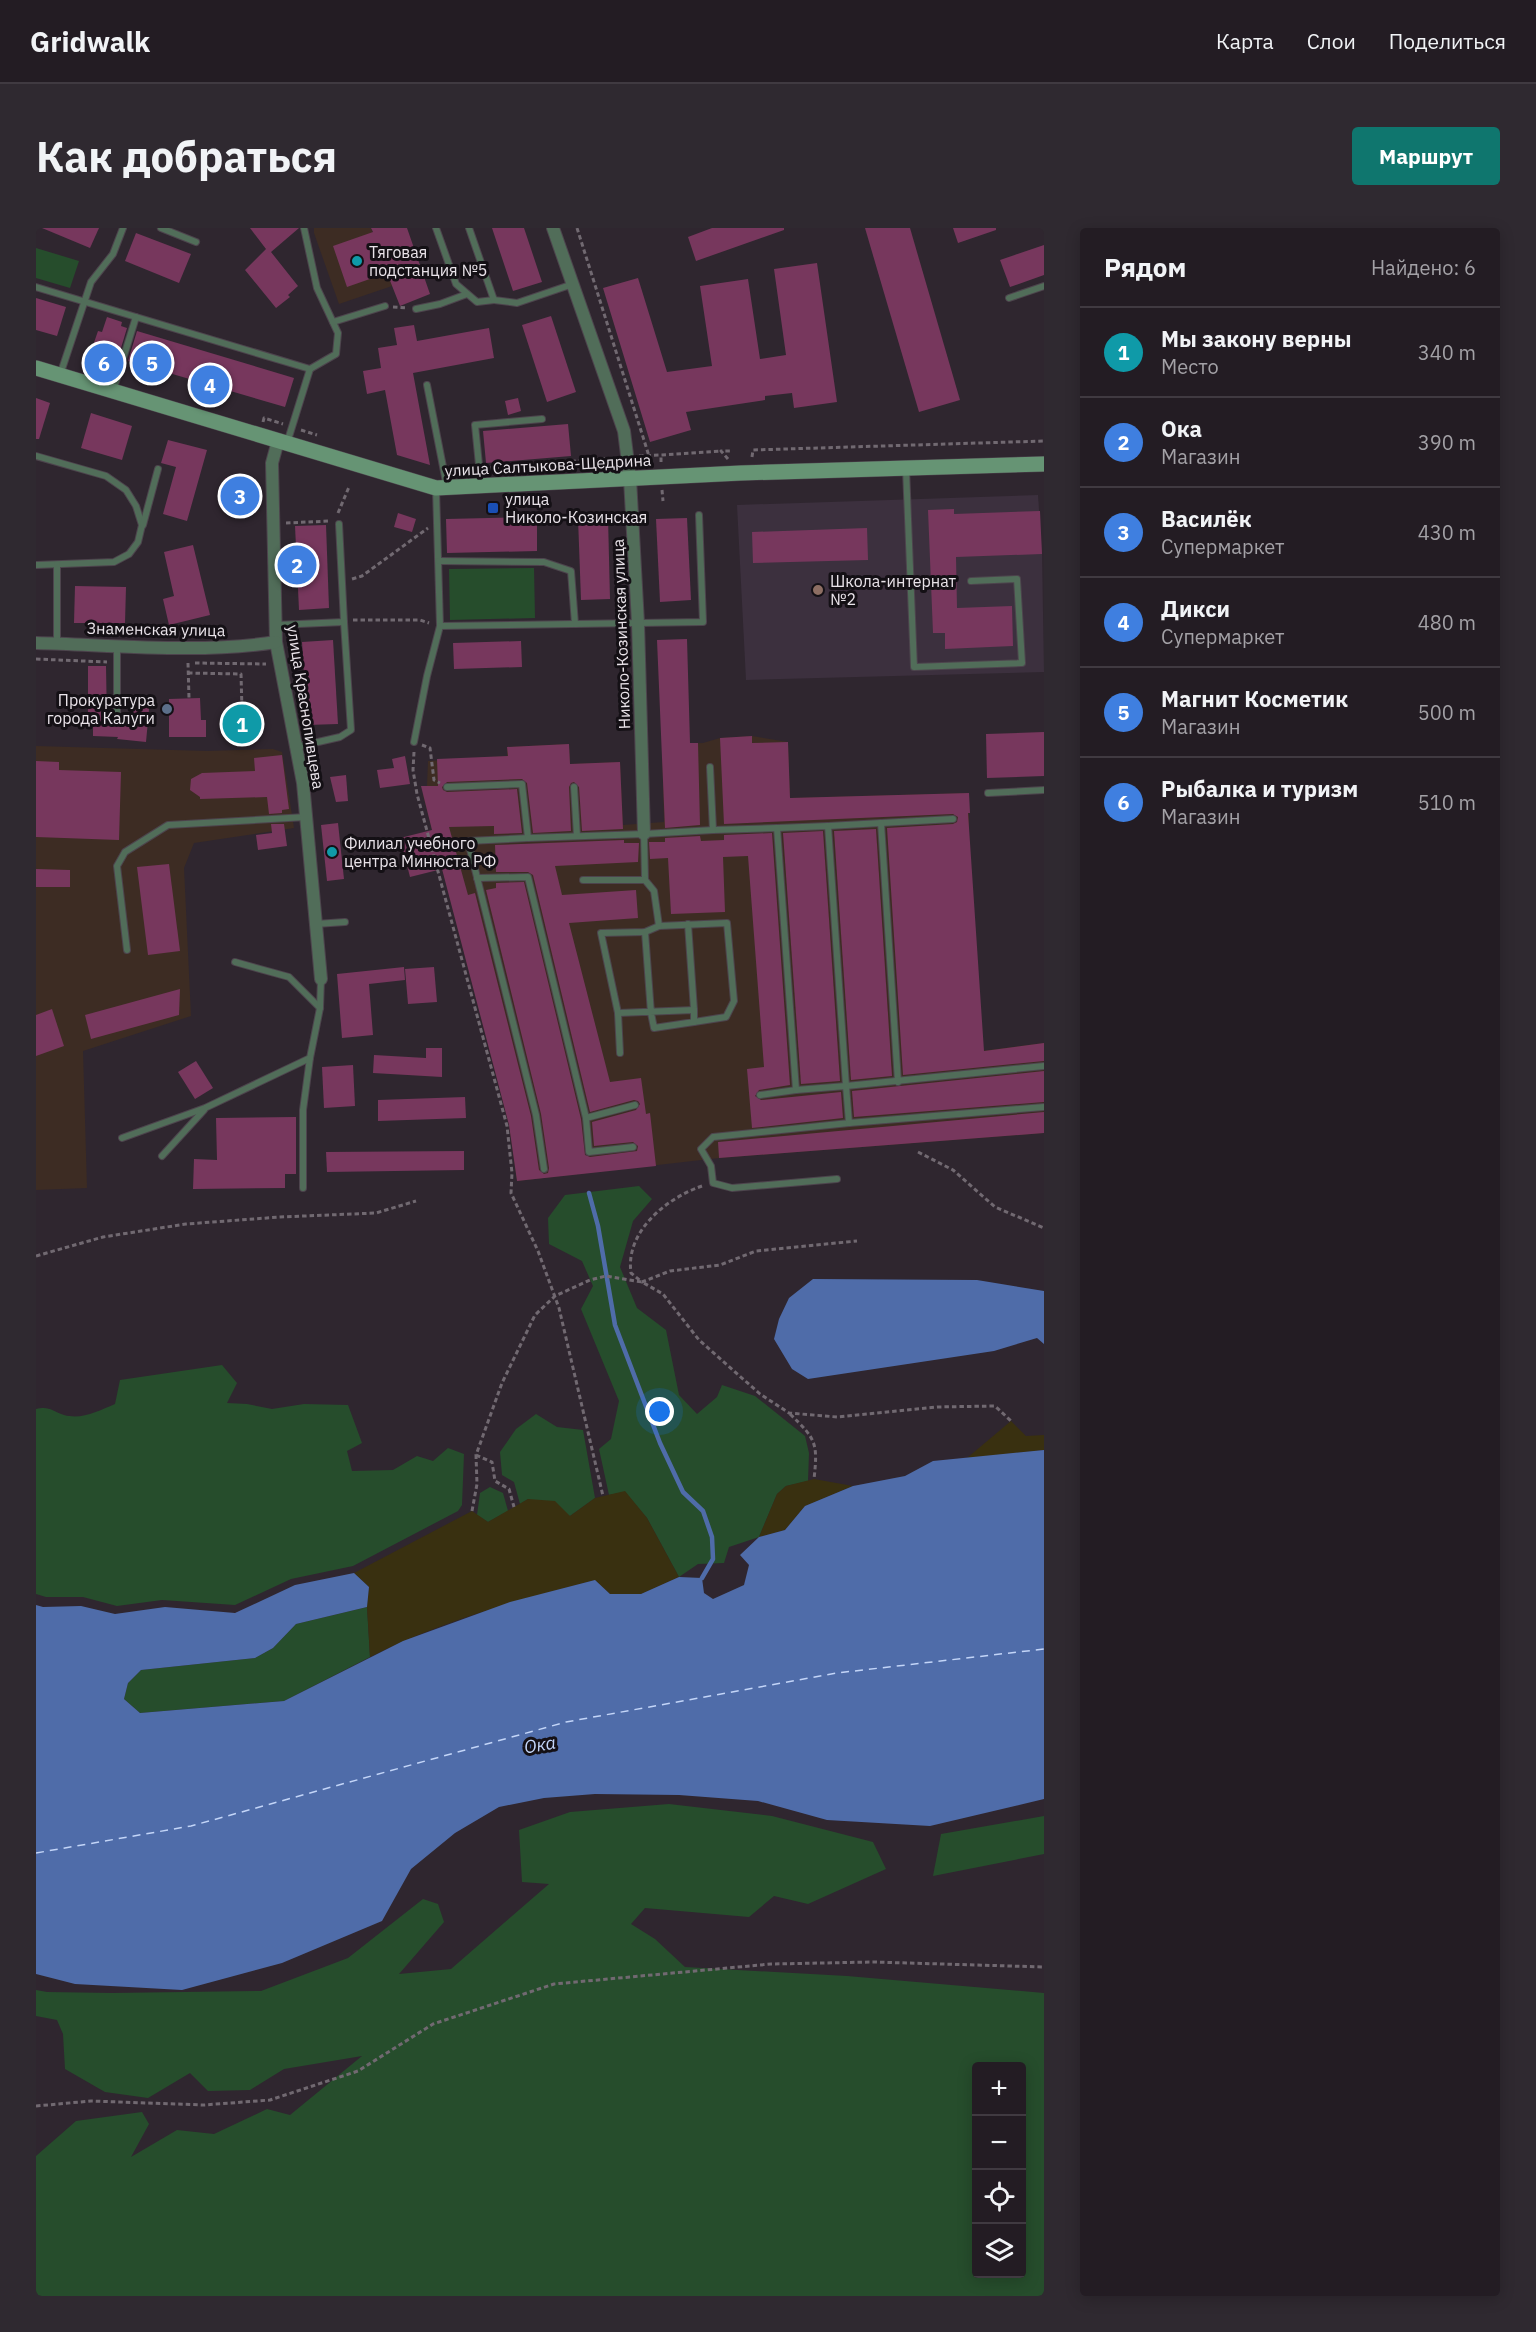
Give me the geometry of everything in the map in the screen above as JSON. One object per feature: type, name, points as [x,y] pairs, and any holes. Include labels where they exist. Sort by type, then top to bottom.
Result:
[{"type":"main road","name":"улица Салтыкова-Щедрина","points":[[36,368],[282,443],[441,488],[1044,464]]},
{"type":"street","name":"Николо-Козинская улица","points":[[554,228],[624,431],[630,479],[638,623],[644,834]]},
{"type":"street","name":"улица Краснопивцева","points":[[282,443],[272,463],[276,642],[303,783],[321,979]]},
{"type":"street","name":"Знаменская улица","points":[[36,643],[210,647],[253,646],[276,642]]},
{"type":"lane","points":[[60,375],[91,282],[113,255],[123,228]]},
{"type":"lane","points":[[161,228],[196,242]]},
{"type":"lane","points":[[282,443],[310,369],[336,354],[338,333],[316,288],[304,228]]},
{"type":"lane","points":[[436,228],[456,284],[477,302],[494,300],[517,303],[573,284]]},
{"type":"lane","points":[[469,228],[494,300]]},
{"type":"lane","points":[[1009,298],[1044,286]]},
{"type":"lane","points":[[36,287],[310,369]]},
{"type":"lane","points":[[416,309],[441,304],[467,294]]},
{"type":"lane","points":[[333,322],[385,306]]},
{"type":"lane","points":[[112,391],[136,317]]},
{"type":"lane","points":[[414,742],[426,676],[440,626],[437,521],[441,488],[426,385]]},
{"type":"lane","points":[[481,486],[475,425],[542,419]]},
{"type":"lane","points":[[36,456],[106,476],[126,490],[136,506],[142,525]]},
{"type":"lane","points":[[36,565],[114,562],[129,554],[138,542],[158,468]]},
{"type":"lane","points":[[906,468],[914,667],[1022,663],[1017,579],[971,581]]},
{"type":"lane","points":[[440,626],[703,622],[699,515]]},
{"type":"lane","points":[[296,747],[340,737],[351,730],[339,524]]},
{"type":"lane","points":[[439,561],[544,562],[571,571],[575,624]]},
{"type":"lane","points":[[57,565],[57,644]]},
{"type":"lane","points":[[275,625],[344,622]]},
{"type":"lane","points":[[117,646],[117,713]]},
{"type":"lane","points":[[710,767],[713,830]]},
{"type":"lane","points":[[447,787],[522,784],[528,838]]},
{"type":"lane","points":[[574,786],[577,836]]},
{"type":"lane","points":[[988,793],[1044,790]]},
{"type":"lane","points":[[127,950],[117,867],[125,852],[168,825],[306,817]]},
{"type":"lane","points":[[544,1169],[536,1115],[468,841],[953,819]]},
{"type":"lane","points":[[881,823],[898,1082]]},
{"type":"lane","points":[[828,826],[849,1123]]},
{"type":"lane","points":[[777,828],[796,1090]]},
{"type":"lane","points":[[644,834],[645,880],[654,891],[659,926]]},
{"type":"lane","points":[[477,878],[528,877],[586,1118],[589,1152],[633,1147]]},
{"type":"lane","points":[[583,880],[645,880]]},
{"type":"lane","points":[[316,924],[345,922]]},
{"type":"lane","points":[[620,1053],[618,1013],[601,933],[645,932],[659,926],[727,923],[734,1001],[726,1017],[654,1028],[645,932]]},
{"type":"lane","points":[[688,924],[694,1022]]},
{"type":"lane","points":[[235,962],[290,977],[320,1008]]},
{"type":"lane","points":[[303,1188],[303,1110],[320,1008],[321,979]]},
{"type":"lane","points":[[618,1013],[694,1010]]},
{"type":"lane","points":[[122,1138],[205,1108],[310,1058]]},
{"type":"lane","points":[[760,1095],[1044,1066]]},
{"type":"lane","points":[[586,1118],[635,1105]]},
{"type":"lane","points":[[837,1179],[732,1188],[713,1183],[711,1166],[701,1149],[713,1137],[1044,1107]]},
{"type":"lane","points":[[162,1156],[205,1108]]},
{"type":"path","points":[[577,228],[649,456]]},
{"type":"path","points":[[385,306],[416,309]]},
{"type":"path","points":[[752,459],[751,450],[1044,441]]},
{"type":"path","points":[[729,460],[721,451],[731,451]]},
{"type":"path","points":[[272,524],[334,520],[349,487]]},
{"type":"path","points":[[342,582],[362,576],[437,521]]},
{"type":"path","points":[[344,622],[359,619],[420,620],[440,626]]},
{"type":"path","points":[[188,663],[189,698]]},
{"type":"path","points":[[188,673],[241,674],[242,711]]},
{"type":"path","points":[[234,711],[242,711],[249,711],[249,726],[234,726],[234,711]]},
{"type":"path","points":[[414,742],[413,770],[417,794],[507,1126],[512,1173],[511,1193],[538,1251],[555,1296],[603,1496]]},
{"type":"path","points":[[430,748],[434,780],[447,787]]},
{"type":"path","points":[[918,1152],[953,1170],[995,1207],[1044,1228]]},
{"type":"path","points":[[713,1183],[689,1190],[644,1224],[633,1245],[629,1263],[631,1273],[663,1294],[699,1340],[760,1394],[789,1413],[810,1433],[817,1453],[814,1479]]},
{"type":"path","points":[[36,1256],[103,1237],[186,1224],[376,1213],[416,1201]]},
{"type":"path","points":[[472,1511],[477,1485],[476,1455],[502,1383],[535,1315],[555,1296],[590,1280],[606,1276],[642,1282],[670,1271],[720,1265],[756,1251],[856,1241]]},
{"type":"path","points":[[789,1413],[837,1417],[937,1407],[995,1406],[1011,1421]]},
{"type":"path","points":[[476,1455],[492,1462],[495,1481],[509,1490],[514,1507]]},
{"type":"path","points":[[36,2106],[91,2101],[204,2105],[270,2100],[358,2071],[433,2024],[554,1984],[771,1964],[873,1962],[1044,1967]]},
{"type":"shaded area","points":[[314,228],[371,228],[392,286],[339,304]]},
{"type":"shaded area","points":[[1038,495],[1042,554],[1044,672],[746,680],[737,505]]},
{"type":"shaded area","points":[[752,736],[788,742],[790,798],[969,793],[969,833],[926,1058],[1044,1043],[1044,1133],[719,1158],[517,1181],[509,1125],[423,795],[427,786],[428,761],[507,756],[507,747],[569,744],[570,764],[620,762],[623,825],[664,822],[662,744],[703,743],[720,738]]},
{"type":"shaded area","points":[[36,746],[207,751],[273,749],[282,752],[294,828],[194,843],[184,868],[191,1016],[83,1051],[87,1188],[36,1190]]},
{"type":"green space","points":[[36,248],[79,261],[70,288],[36,278]]},
{"type":"green space","points":[[534,568],[535,618],[450,620],[449,569]]},
{"type":"green space","points":[[639,1186],[652,1199],[633,1221],[620,1267],[637,1308],[666,1330],[679,1395],[697,1414],[717,1397],[722,1385],[755,1396],[805,1436],[809,1453],[808,1481],[786,1486],[777,1494],[759,1537],[729,1547],[724,1563],[698,1564],[679,1577],[647,1518],[625,1492],[609,1495],[599,1449],[611,1439],[619,1401],[581,1309],[593,1286],[582,1261],[549,1244],[548,1218],[565,1195]]},
{"type":"green space","points":[[222,1365],[237,1383],[227,1403],[272,1409],[304,1404],[348,1405],[362,1443],[347,1451],[352,1471],[393,1470],[417,1456],[433,1461],[448,1448],[464,1454],[462,1505],[458,1511],[353,1566],[291,1579],[235,1605],[162,1600],[117,1606],[83,1597],[46,1597],[36,1594],[36,1409],[48,1409],[64,1415],[84,1416],[115,1404],[120,1380]]},
{"type":"green space","points":[[536,1414],[557,1427],[583,1430],[595,1498],[570,1516],[528,1499],[520,1504],[514,1482],[502,1475],[500,1452],[516,1429]]},
{"type":"green space","points":[[490,1487],[503,1493],[508,1511],[488,1522],[477,1515],[480,1493]]},
{"type":"green space","points":[[367,1607],[370,1657],[284,1701],[140,1713],[124,1699],[128,1683],[141,1670],[255,1658],[273,1648],[296,1624]]},
{"type":"green space","points":[[669,1804],[772,1816],[873,1842],[886,1869],[808,1904],[774,1896],[749,1917],[645,1908],[631,1924],[655,1939],[685,1967],[847,1976],[1044,1993],[1044,2296],[36,2296],[36,2156],[76,2121],[142,2112],[149,2124],[131,2157],[177,2130],[214,2134],[267,2109],[290,2115],[362,2056],[284,2069],[250,2090],[208,2091],[190,2073],[148,2098],[105,2092],[65,2069],[63,2034],[57,2020],[36,2016],[36,1990],[112,1993],[261,1991],[348,1958],[423,1899],[438,1904],[444,1922],[399,1974],[451,1969],[549,1884],[522,1882],[519,1830],[570,1812]]},
{"type":"green space","points":[[1044,1816],[1044,1854],[933,1876],[941,1834]]},
{"type":"sand","points":[[1011,1421],[1026,1436],[1044,1435],[1044,1450],[967,1458]]},
{"type":"sand","points":[[814,1479],[853,1486],[805,1506],[785,1530],[759,1537],[777,1494],[786,1486]]},
{"type":"sand","points":[[625,1491],[647,1518],[679,1577],[641,1594],[610,1594],[595,1580],[452,1622],[370,1657],[367,1607],[369,1587],[354,1573],[472,1511],[488,1522],[528,1499],[555,1501],[570,1516],[595,1498]]},
{"type":"water","points":[[813,1279],[977,1280],[1044,1291],[1044,1344],[1037,1338],[994,1351],[808,1379],[792,1369],[774,1339],[779,1319],[789,1298]]},
{"type":"water","name":"Ока","points":[[1044,1450],[1044,1799],[930,1826],[827,1820],[758,1801],[679,1795],[595,1794],[544,1798],[499,1807],[455,1833],[411,1869],[382,1921],[282,1963],[182,1990],[75,1984],[36,1974],[36,1605],[43,1607],[81,1606],[115,1614],[165,1607],[235,1613],[295,1585],[354,1573],[369,1587],[367,1607],[296,1624],[273,1648],[255,1658],[141,1670],[128,1683],[124,1699],[140,1713],[284,1701],[403,1641],[510,1602],[595,1580],[610,1594],[641,1594],[679,1577],[702,1578],[704,1593],[713,1599],[744,1585],[749,1565],[740,1555],[759,1537],[785,1530],[805,1506],[853,1486],[905,1476],[933,1461]]},
{"type":"building","points":[[42,228],[99,228],[90,248]]},
{"type":"building","points":[[250,228],[299,228],[271,252],[298,286],[288,295],[290,297],[276,308],[245,270],[266,249]]},
{"type":"building","points":[[371,228],[407,228],[430,294],[400,306],[387,273],[347,287],[333,246],[373,232]]},
{"type":"building","points":[[492,228],[524,228],[542,282],[513,291]]},
{"type":"building","points":[[712,228],[784,228],[784,230],[696,261],[688,237]]},
{"type":"building","points":[[865,228],[910,228],[960,400],[919,412]]},
{"type":"building","points":[[953,228],[996,228],[996,230],[958,243]]},
{"type":"building","points":[[136,233],[191,254],[179,283],[125,261]]},
{"type":"building","points":[[1044,245],[1044,275],[1010,287],[1000,260]]},
{"type":"building","points":[[817,263],[837,402],[794,408],[792,393],[765,396],[765,400],[686,412],[691,430],[650,442],[603,288],[638,278],[667,372],[712,366],[700,286],[748,279],[760,359],[786,355],[774,269]]},
{"type":"building","points":[[36,298],[66,307],[57,336],[36,330]]},
{"type":"building","points":[[551,316],[576,392],[547,402],[522,325]]},
{"type":"building","points":[[107,317],[122,322],[121,326],[127,328],[118,358],[115,357],[111,370],[87,363],[98,331],[102,332]]},
{"type":"building","points":[[414,325],[417,341],[489,328],[494,358],[413,373],[430,465],[397,455],[385,390],[367,394],[363,371],[381,368],[378,348],[397,345],[394,328]]},
{"type":"building","points":[[137,331],[294,378],[285,407],[128,361]]},
{"type":"building","points":[[36,398],[50,403],[39,439],[36,439]]},
{"type":"building","points":[[518,398],[521,411],[508,415],[505,401]]},
{"type":"building","points":[[91,413],[132,426],[122,460],[81,448]]},
{"type":"building","points":[[568,424],[571,456],[486,463],[483,431]]},
{"type":"building","points":[[168,440],[207,450],[187,521],[163,514],[176,467],[161,463]]},
{"type":"building","points":[[225,478],[254,478],[254,513],[226,513]]},
{"type":"building","points":[[954,509],[954,514],[1040,511],[1042,554],[956,557],[957,608],[1012,606],[1013,646],[945,649],[945,633],[933,633],[928,510]]},
{"type":"building","points":[[398,513],[416,519],[412,532],[394,527]]},
{"type":"building","points":[[537,517],[537,551],[447,553],[446,519]]},
{"type":"building","points":[[608,517],[610,599],[581,600],[578,518]]},
{"type":"building","points":[[687,518],[691,600],[660,602],[656,519]]},
{"type":"building","points":[[326,525],[329,608],[299,610],[295,526]]},
{"type":"building","points":[[867,528],[868,560],[753,563],[752,532]]},
{"type":"building","points":[[193,545],[210,615],[169,625],[163,599],[174,596],[164,552]]},
{"type":"building","points":[[75,586],[126,587],[125,623],[74,623]]},
{"type":"building","points":[[687,639],[690,743],[698,743],[700,825],[665,828],[657,640]]},
{"type":"building","points":[[333,640],[338,724],[307,725],[302,642]]},
{"type":"building","points":[[521,641],[522,667],[454,669],[453,643]]},
{"type":"building","points":[[88,666],[106,666],[107,723],[133,724],[133,699],[150,699],[146,742],[117,739],[118,737],[93,736],[93,712],[88,712]]},
{"type":"building","points":[[200,698],[201,720],[206,720],[206,737],[169,737],[169,699]]},
{"type":"building","points":[[1044,732],[1044,776],[987,778],[986,734]]},
{"type":"building","points":[[752,736],[752,743],[788,742],[790,798],[969,793],[970,813],[968,813],[984,1051],[1044,1043],[1044,1061],[903,1075],[887,828],[953,824],[957,822],[958,817],[953,814],[724,824],[720,738]]},
{"type":"building","points":[[569,744],[570,764],[620,762],[623,829],[582,831],[579,787],[574,782],[569,787],[571,831],[533,833],[527,783],[522,779],[447,782],[442,787],[447,792],[517,789],[522,833],[494,834],[494,826],[449,827],[468,895],[475,893],[531,1116],[539,1170],[544,1174],[548,1173],[549,1168],[541,1114],[486,890],[496,888],[496,883],[524,882],[581,1119],[585,1155],[590,1157],[637,1151],[638,1146],[633,1142],[594,1146],[592,1122],[636,1110],[640,1104],[634,1100],[590,1112],[533,875],[528,872],[496,872],[495,845],[624,840],[624,843],[639,843],[638,862],[555,866],[562,895],[636,890],[638,918],[569,923],[610,1082],[641,1078],[646,1114],[650,1113],[656,1166],[517,1181],[509,1125],[442,869],[410,877],[400,838],[432,830],[421,786],[438,786],[437,759],[508,756],[507,747]]},
{"type":"building","points":[[282,755],[289,809],[282,810],[282,813],[269,814],[267,797],[200,799],[190,790],[191,779],[202,773],[255,771],[254,758]]},
{"type":"building","points":[[405,756],[410,784],[380,788],[377,770],[394,768],[392,759]]},
{"type":"building","points":[[36,761],[59,762],[59,770],[121,772],[119,840],[36,837]]},
{"type":"building","points":[[346,775],[348,801],[336,802],[330,777]]},
{"type":"building","name":"Филиал учебного центра Минюста РФ","points":[[338,823],[344,879],[327,881],[321,825]]},
{"type":"building","points":[[271,824],[284,824],[287,846],[258,850],[256,835],[272,833]]},
{"type":"building","points":[[876,829],[892,1076],[851,1080],[834,831]]},
{"type":"building","points":[[823,831],[840,1081],[801,1084],[783,833]]},
{"type":"building","points":[[772,833],[790,1085],[759,1090],[755,1096],[761,1100],[841,1092],[843,1118],[752,1128],[747,1069],[764,1067],[748,856],[723,857],[725,912],[671,914],[668,858],[650,859],[649,842],[665,842],[665,838],[700,836],[701,841],[724,840],[724,835]]},
{"type":"building","points":[[169,864],[180,951],[148,955],[137,867]]},
{"type":"building","points":[[36,869],[70,870],[70,887],[36,887]]},
{"type":"building","points":[[404,967],[405,980],[369,984],[373,1035],[342,1038],[337,974]]},
{"type":"building","points":[[434,967],[437,1002],[408,1004],[405,969]]},
{"type":"building","points":[[180,989],[179,1015],[91,1039],[85,1015]]},
{"type":"building","points":[[52,1009],[64,1046],[36,1056],[36,1015]]},
{"type":"building","points":[[426,1048],[442,1048],[442,1077],[373,1073],[374,1055],[426,1058]]},
{"type":"building","points":[[196,1061],[213,1088],[195,1099],[178,1072]]},
{"type":"building","points":[[353,1065],[355,1106],[324,1108],[322,1067]]},
{"type":"building","points":[[1044,1071],[1044,1102],[854,1117],[852,1091]]},
{"type":"building","points":[[465,1097],[466,1118],[378,1121],[378,1100]]},
{"type":"building","points":[[1044,1112],[1044,1133],[719,1158],[718,1142]]},
{"type":"building","points":[[296,1117],[296,1174],[285,1174],[285,1188],[193,1189],[194,1159],[217,1160],[216,1118]]},
{"type":"building","points":[[464,1151],[464,1170],[327,1172],[326,1152]]},
{"type":"waterway","points":[[589,1193],[598,1226],[615,1325],[660,1443],[683,1492],[703,1511],[712,1537],[713,1559],[702,1578]]},
{"type":"ferry route","points":[[36,1853],[191,1826],[566,1722],[837,1673],[1044,1649]]},
{"type":"place","name":"Тяговая подстанция №5","points":[[357,261]]},
{"type":"place","name":"Рыбалка и туризм","points":[[104,363]]},
{"type":"place","name":"Магнит Косметик","points":[[152,363]]},
{"type":"place","name":"Дикси","points":[[210,385]]},
{"type":"place","name":"Василёк","points":[[240,496]]},
{"type":"place","name":"улица Николо-Козинская","points":[[493,508]]},
{"type":"place","name":"Ока","points":[[297,565]]},
{"type":"place","name":"Школа-интернат №2","points":[[818,590]]},
{"type":"place","name":"Прокуратура города Калуги","points":[[167,709]]},
{"type":"place","name":"Мы закону верны","points":[[242,724]]},
{"type":"place","name":"Филиал учебного центра Минюста РФ","points":[[332,852]]}]
